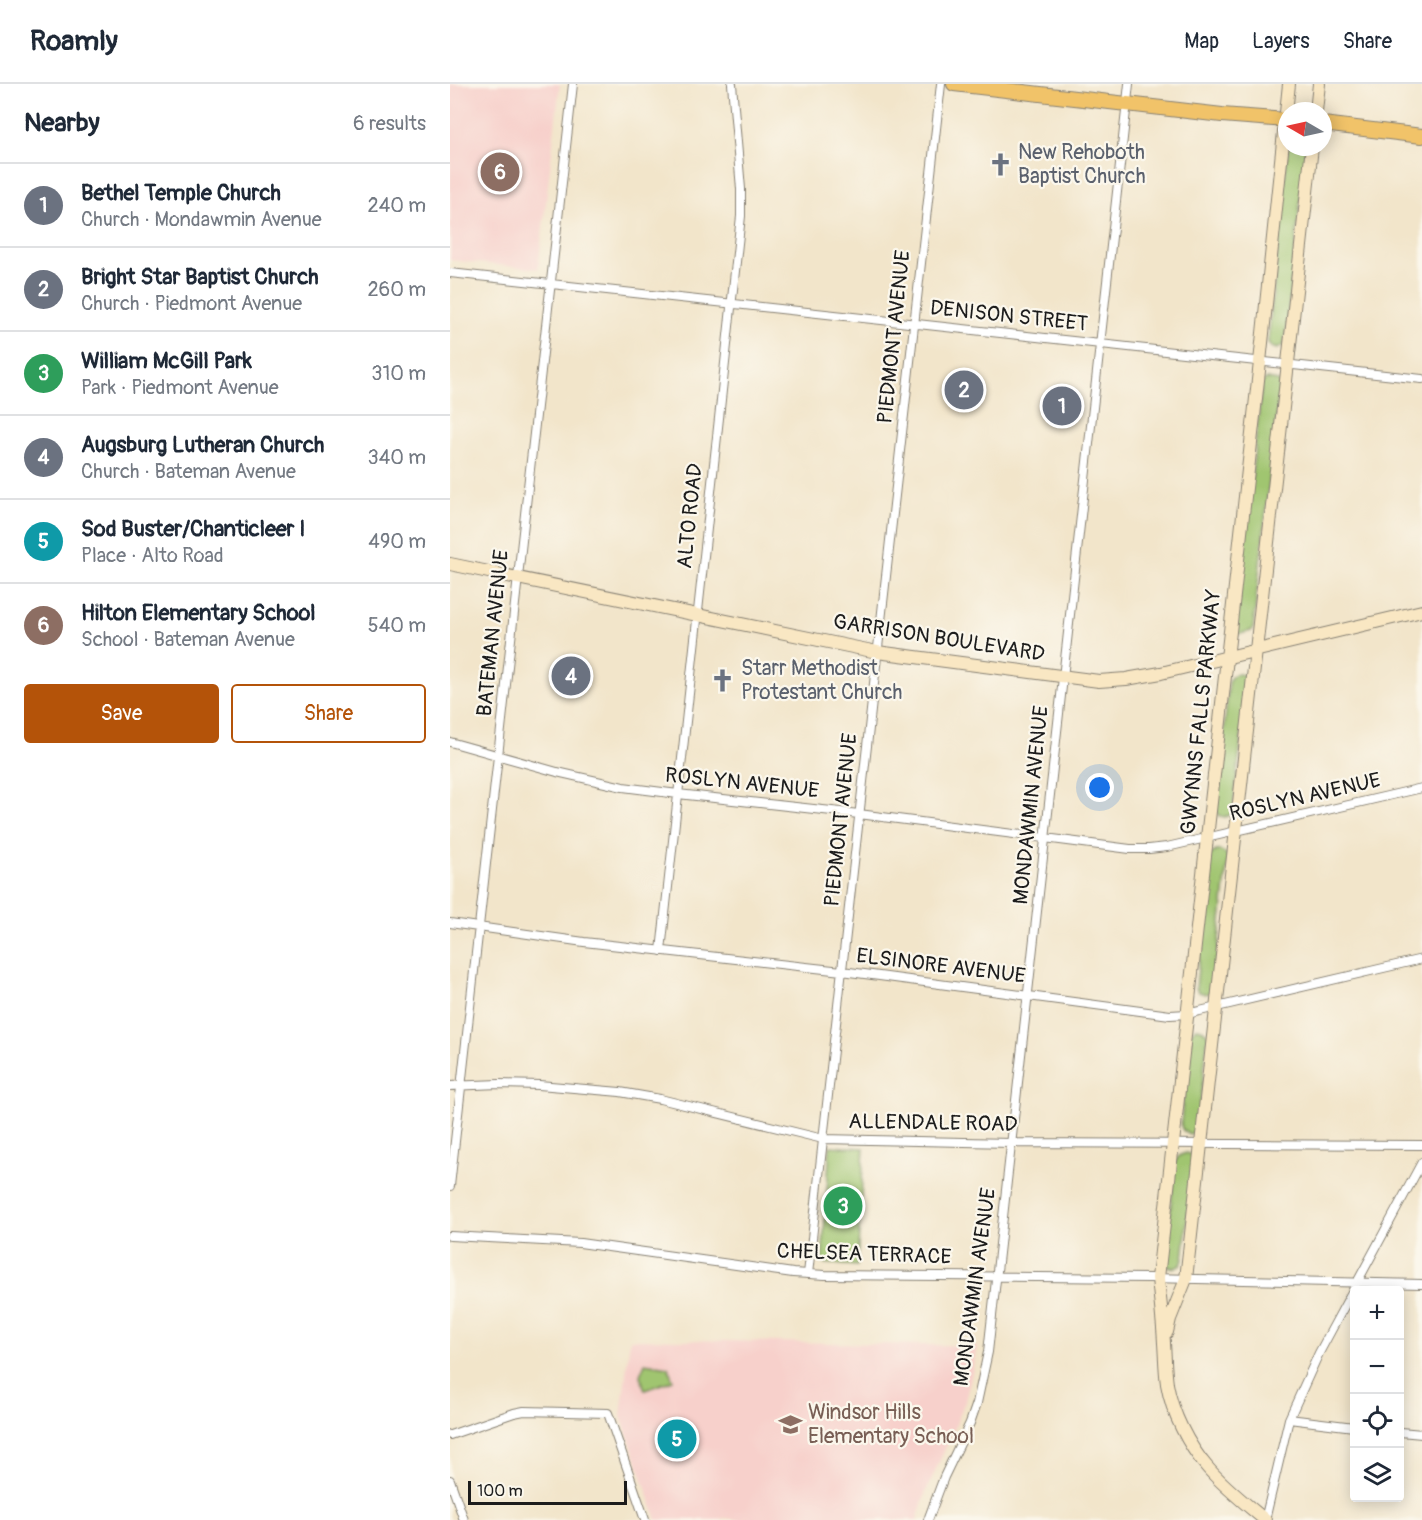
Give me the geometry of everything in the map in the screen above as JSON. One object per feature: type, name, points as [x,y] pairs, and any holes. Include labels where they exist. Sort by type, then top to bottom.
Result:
[{"type":"main road","points":[[954,84],[1278,119]]},
{"type":"main road","name":"GWYNNS FALLS PARKWAY","points":[[1288,102],[1289,84]]},
{"type":"main road","points":[[1317,102],[1319,84]]},
{"type":"main road","points":[[1332,125],[1422,136]]},
{"type":"main road","name":"GWYNNS FALLS PARKWAY","points":[[1165,1345],[1158,1278],[1282,156]]},
{"type":"main road","name":"GWYNNS FALLS PARKWAY","points":[[1265,1520],[1206,1466],[1192,1445],[1174,1408],[1164,1364],[1170,1319],[1186,1279],[1311,156]]},
{"type":"main road","name":"GARRISON BOULEVARD","points":[[450,564],[877,652],[1099,681],[1126,680],[1161,673],[1422,611]]},
{"type":"street","name":"BATEMAN AVENUE","points":[[450,1186],[573,84]]},
{"type":"street","name":"ALTO ROAD","points":[[660,951],[741,216],[742,201],[732,84]]},
{"type":"street","name":"PIEDMONT AVENUE","points":[[808,1274],[941,84]]},
{"type":"street","name":"MONDAWMIN AVENUE","points":[[928,1520],[944,1477],[970,1424],[988,1353],[1129,84]]},
{"type":"street","name":"DENISON STREET","points":[[450,273],[1422,379]]},
{"type":"street","name":"ROSLYN AVENUE","points":[[450,742],[623,787],[859,814],[1130,849],[1167,847],[1206,839],[1422,788]]},
{"type":"street","name":"ELSINORE AVENUE","points":[[450,923],[660,951],[842,971],[1170,1015],[1216,1008],[1422,959]]},
{"type":"street","name":"ALLENDALE ROAD","points":[[450,1086],[539,1085],[620,1092],[677,1102],[823,1139],[1011,1143],[1422,1145]]},
{"type":"street","points":[[1265,1520],[1289,1419],[1304,1383],[1422,1162]]},
{"type":"street","name":"CHELSEA TERRACE","points":[[450,1236],[592,1244],[808,1274],[1422,1284]]},
{"type":"street","points":[[450,1435],[524,1411],[608,1413],[645,1520]]},
{"type":"street","points":[[1289,1419],[1350,1426]]},
{"type":"street","points":[[1404,1432],[1422,1434]]},
{"type":"street","points":[[450,1480],[464,1520]]},
{"type":"shaded area","points":[[450,84],[560,84],[538,269],[450,260]]},
{"type":"shaded area","name":"Windsor Hills Elementary School","points":[[630,1339],[977,1346],[965,1401],[926,1491],[917,1520],[741,1520],[725,1518],[657,1520],[621,1416]]},
{"type":"green space","points":[[1287,156],[1305,156],[1285,340],[1284,345],[1277,349],[1268,343]]},
{"type":"green space","points":[[1267,379],[1278,381],[1280,384],[1253,628],[1251,631],[1239,634],[1235,632],[1262,383]]},
{"type":"green space","points":[[1236,674],[1243,675],[1248,681],[1232,814],[1225,817],[1219,816],[1216,811],[1229,682]]},
{"type":"green space","points":[[1216,851],[1223,852],[1228,857],[1214,985],[1212,991],[1206,994],[1199,992],[1196,988],[1209,859]]},
{"type":"green space","points":[[1196,1028],[1200,1028],[1208,1035],[1197,1131],[1190,1134],[1183,1130],[1181,1123],[1189,1036]]},
{"type":"green space","points":[[830,1146],[864,1148],[857,1266],[822,1263]]},
{"type":"green space","points":[[1187,1153],[1193,1156],[1194,1160],[1183,1259],[1181,1265],[1175,1268],[1169,1267],[1166,1262],[1175,1162],[1177,1158]]},
{"type":"green space","points":[[645,1363],[668,1367],[673,1380],[645,1390],[640,1375]]},
{"type":"place","name":"New Rehoboth Baptist Church","points":[[1000,164]]},
{"type":"place","name":"Hilton Elementary School","points":[[500,172]]},
{"type":"place","name":"Bright Star Baptist Church","points":[[964,390]]},
{"type":"place","name":"Bethel Temple Church","points":[[1062,406]]},
{"type":"place","name":"Augsburg Lutheran Church","points":[[571,676]]},
{"type":"place","name":"Starr Methodist Protestant Church","points":[[723,680]]},
{"type":"place","name":"William McGill Park","points":[[843,1206]]},
{"type":"place","name":"Windsor Hills Elementary School","points":[[790,1424]]},
{"type":"place","name":"Sod Buster/Chanticleer I","points":[[677,1439]]}]
